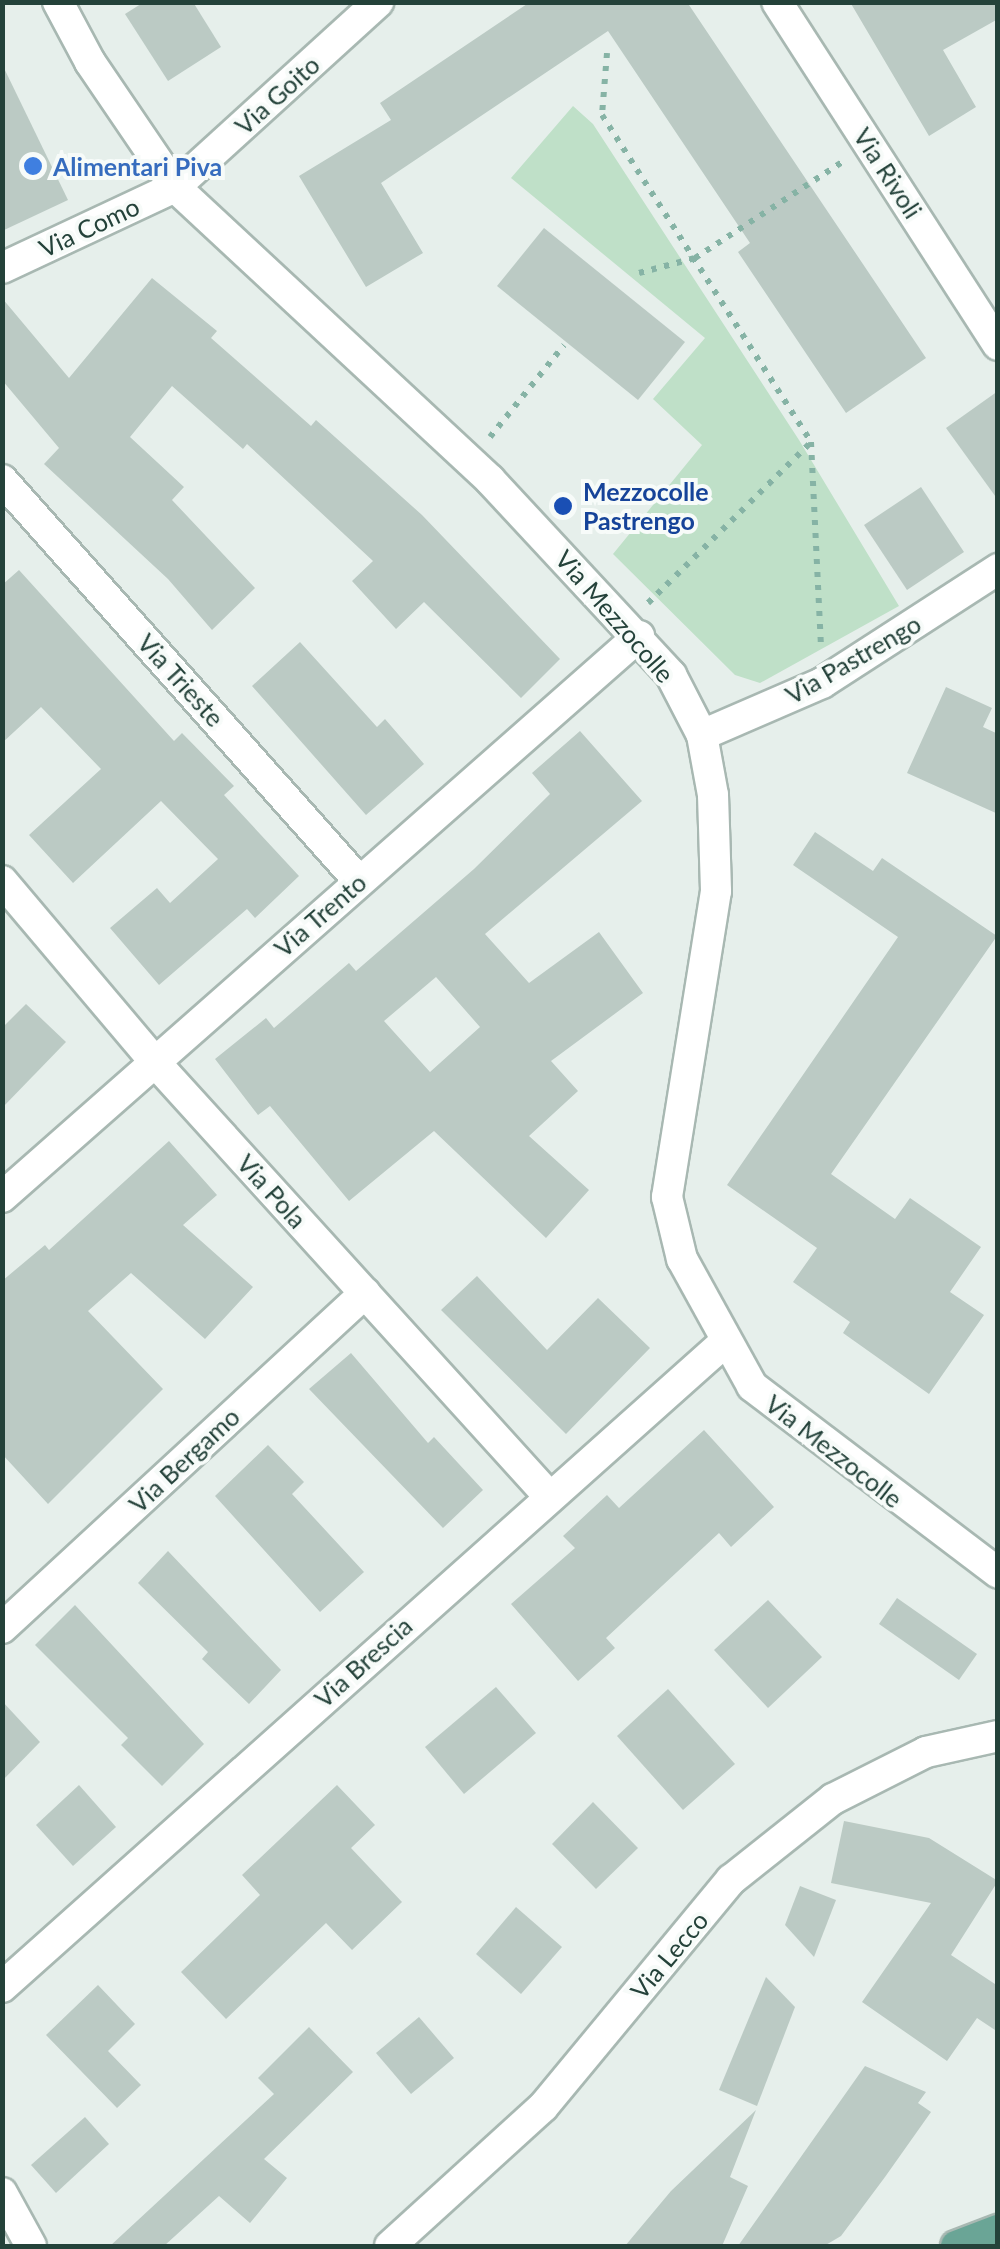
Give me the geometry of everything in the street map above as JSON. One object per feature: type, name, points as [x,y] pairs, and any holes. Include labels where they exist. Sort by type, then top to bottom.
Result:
[{"type":"main road","points":[[956,2246],[998,2230]]},
{"type":"street","name":"Via Mezzocolle","points":[[58,2],[90,62],[176,187],[471,462],[671,675],[702,735],[713,795],[716,891],[667,1197],[682,1259],[752,1386],[998,1573]]},
{"type":"street","name":"Via Goito","points":[[176,187],[378,2]]},
{"type":"street","name":"Via Rivoli","points":[[777,2],[998,345]]},
{"type":"street","name":"Via Como","points":[[2,268],[176,187]]},
{"type":"street","name":"Via Trieste","points":[[2,480],[359,881]]},
{"type":"street","name":"Via Pastrengo","points":[[702,735],[822,683],[998,569]]},
{"type":"street","name":"Via Trento","points":[[2,1197],[638,636]]},
{"type":"street","name":"Via Pola","points":[[2,881],[153,1060],[548,1495]]},
{"type":"street","name":"Via Bergamo","points":[[2,1628],[365,1293]]},
{"type":"street","name":"Via Brescia","points":[[2,1987],[548,1495],[726,1341]]},
{"type":"street","name":"Via Lecco","points":[[390,2246],[543,2106],[731,1880],[833,1799],[926,1752],[998,1736]]},
{"type":"street","points":[[2,2194],[31,2246]]},
{"type":"path","points":[[606,52],[602,115],[811,442],[822,683]]},
{"type":"path","points":[[639,273],[695,258],[869,144]]},
{"type":"path","points":[[471,462],[564,345]]},
{"type":"path","points":[[633,594],[646,606],[811,442]]},
{"type":"green space","points":[[573,106],[593,124],[799,440],[899,606],[760,683],[735,675],[613,554],[702,445],[653,399],[705,338],[511,178]]},
{"type":"building","points":[[144,2],[193,2],[221,47],[168,81],[125,14]]},
{"type":"building","points":[[530,2],[687,2],[926,358],[846,413],[738,252],[750,243],[608,31],[381,183],[423,253],[366,287],[299,176],[391,120],[380,103]]},
{"type":"building","points":[[850,2],[998,2],[998,19],[943,50],[976,107],[929,136]]},
{"type":"building","points":[[2,64],[68,200],[2,231]]},
{"type":"building","points":[[544,228],[685,342],[638,400],[497,286]]},
{"type":"building","points":[[152,278],[217,331],[211,338],[311,426],[316,420],[422,515],[560,659],[521,698],[424,602],[396,629],[352,581],[373,561],[247,444],[243,449],[172,386],[130,437],[184,487],[172,500],[255,588],[212,630],[168,579],[44,464],[59,448],[2,380],[2,298],[69,378]]},
{"type":"building","points":[[998,391],[998,500],[946,428]]},
{"type":"building","points":[[921,487],[964,552],[907,590],[864,525]]},
{"type":"building","points":[[19,570],[174,741],[182,733],[234,786],[224,795],[299,876],[255,918],[247,909],[159,985],[110,928],[157,888],[170,903],[218,859],[161,801],[73,883],[29,835],[101,769],[41,707],[2,743],[2,585]]},
{"type":"building","points":[[300,642],[377,727],[385,719],[424,764],[366,815],[252,686]]},
{"type":"building","points":[[946,687],[992,708],[983,727],[998,734],[998,814],[907,773]]},
{"type":"building","points":[[580,731],[642,801],[485,934],[529,983],[599,932],[643,993],[551,1061],[578,1091],[529,1136],[589,1190],[546,1238],[434,1131],[349,1201],[270,1106],[258,1115],[215,1059],[266,1018],[274,1028],[349,963],[356,971],[474,869],[550,794],[532,773]],"holes":[[[436,977],[480,1027],[430,1072],[384,1021]]]},
{"type":"building","points":[[815,832],[873,871],[882,858],[997,936],[831,1174],[895,1219],[910,1198],[981,1247],[950,1292],[984,1315],[929,1394],[843,1333],[850,1322],[793,1282],[817,1248],[727,1185],[898,937],[793,865]]},
{"type":"building","points":[[26,1004],[66,1042],[2,1108],[2,1028]]},
{"type":"building","points":[[169,1141],[217,1195],[183,1225],[253,1287],[205,1339],[131,1273],[88,1311],[163,1389],[48,1504],[2,1454],[2,1281],[45,1245],[49,1250]]},
{"type":"building","points":[[477,1276],[547,1350],[598,1298],[650,1348],[566,1434],[441,1310]]},
{"type":"building","points":[[351,1353],[428,1443],[434,1437],[483,1490],[443,1528],[309,1389]]},
{"type":"building","points":[[704,1430],[774,1507],[731,1547],[719,1533],[606,1638],[615,1648],[578,1681],[511,1604],[575,1548],[563,1536],[607,1495],[619,1508]]},
{"type":"building","points":[[268,1445],[304,1482],[292,1494],[364,1572],[320,1612],[215,1496]]},
{"type":"building","points":[[168,1551],[281,1670],[249,1704],[202,1659],[208,1652],[138,1583]]},
{"type":"building","points":[[897,1598],[977,1654],[959,1680],[879,1624]]},
{"type":"building","points":[[768,1600],[822,1657],[768,1708],[714,1650]]},
{"type":"building","points":[[75,1605],[204,1744],[162,1786],[121,1745],[128,1738],[35,1645]]},
{"type":"building","points":[[496,1687],[536,1733],[464,1794],[425,1747]]},
{"type":"building","points":[[668,1689],[735,1764],[683,1810],[617,1736]]},
{"type":"building","points":[[2,1701],[40,1742],[2,1781]]},
{"type":"building","points":[[79,1785],[116,1827],[73,1866],[36,1825]]},
{"type":"building","points":[[337,1785],[375,1825],[351,1848],[402,1902],[352,1950],[326,1923],[226,2019],[181,1972],[260,1895],[242,1875]]},
{"type":"building","points":[[593,1802],[638,1848],[596,1889],[552,1844]]},
{"type":"building","points":[[844,1821],[929,1838],[998,1881],[951,1955],[998,1986],[998,2032],[977,2018],[947,2061],[862,2002],[931,1903],[831,1883]]},
{"type":"building","points":[[800,1886],[836,1900],[814,1957],[785,1925]]},
{"type":"building","points":[[516,1907],[562,1947],[521,1994],[476,1954]]},
{"type":"building","points":[[766,1977],[795,2007],[757,2106],[719,2090]]},
{"type":"building","points":[[98,1985],[135,2024],[108,2051],[141,2085],[117,2108],[46,2035]]},
{"type":"building","points":[[419,2017],[454,2058],[411,2094],[376,2053]]},
{"type":"building","points":[[309,2027],[353,2072],[264,2159],[287,2178],[250,2223],[219,2196],[164,2246],[110,2246],[274,2094],[258,2078]]},
{"type":"building","points":[[865,2066],[926,2092],[918,2103],[931,2112],[841,2236],[824,2246],[738,2246]]},
{"type":"building","points":[[756,2110],[730,2177],[748,2186],[722,2246],[625,2246],[671,2191]]},
{"type":"building","points":[[85,2117],[109,2144],[56,2193],[31,2165]]},
{"type":"place","name":"Alimentari Piva","points":[[33,166]]},
{"type":"place","name":"Mezzocolle Pastrengo","points":[[563,506]]}]
